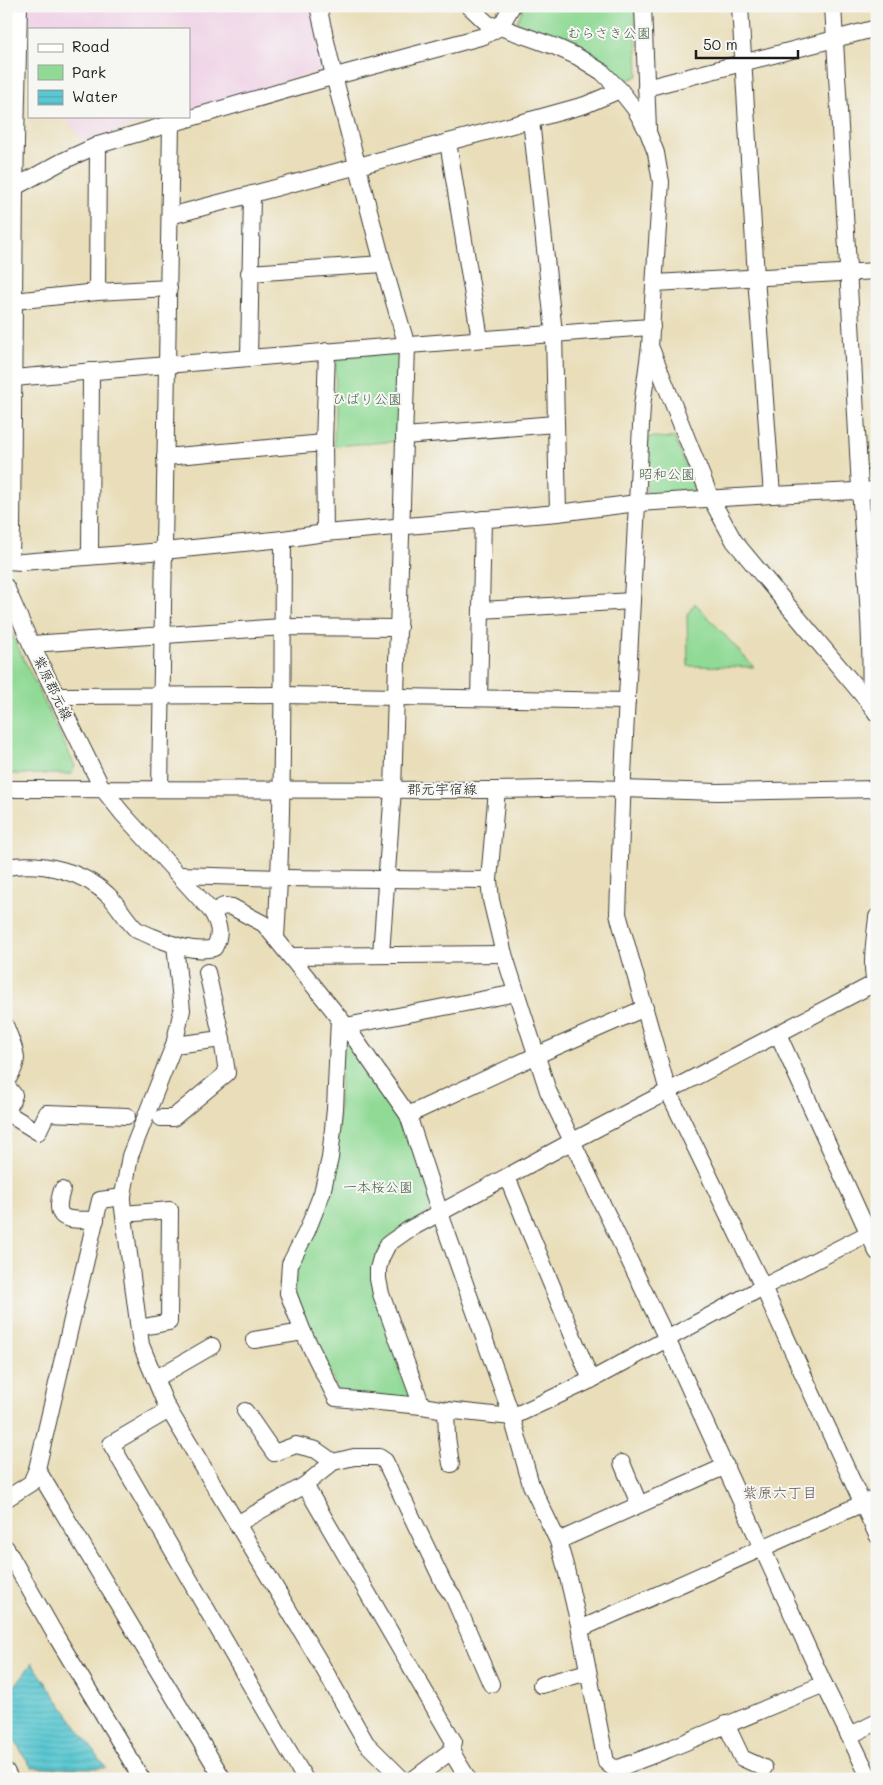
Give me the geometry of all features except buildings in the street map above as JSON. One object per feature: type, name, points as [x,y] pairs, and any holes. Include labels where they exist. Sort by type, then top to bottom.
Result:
[{"type":"street","points":[[6,554],[11,551],[14,301],[10,193],[19,6]]},
{"type":"street","points":[[318,6],[382,264],[407,346],[393,789],[381,954]]},
{"type":"street","points":[[469,6],[488,24],[578,57],[602,72],[635,109],[648,132],[656,153],[661,182],[652,327],[642,406],[622,788],[618,914],[668,1091],[869,1500],[877,1535]]},
{"type":"street","points":[[190,118],[334,76],[484,36],[500,27],[512,6]]},
{"type":"street","points":[[643,6],[648,132]]},
{"type":"street","points":[[740,6],[756,277],[772,495]]},
{"type":"street","points":[[833,6],[871,675],[875,706]]},
{"type":"street","points":[[646,88],[877,28]]},
{"type":"street","points":[[170,216],[585,105],[620,90]]},
{"type":"street","points":[[10,193],[63,161],[98,145],[188,118]]},
{"type":"street","points":[[531,120],[554,333],[558,513]]},
{"type":"street","points":[[160,789],[161,635],[171,123]]},
{"type":"street","points":[[448,142],[480,339]]},
{"type":"street","points":[[97,292],[98,145]]},
{"type":"street","points":[[249,358],[249,273],[252,194]]},
{"type":"street","points":[[249,273],[382,264]]},
{"type":"street","points":[[655,283],[877,271]]},
{"type":"street","points":[[14,301],[97,292],[169,288]]},
{"type":"street","points":[[13,378],[327,351],[652,327]]},
{"type":"street","points":[[650,346],[710,499],[734,541],[875,706]]},
{"type":"street","points":[[325,533],[324,443],[327,351]]},
{"type":"street","points":[[90,556],[91,371]]},
{"type":"street","points":[[404,436],[555,424]]},
{"type":"street","points":[[165,457],[324,443]]},
{"type":"street","points":[[6,560],[22,562],[163,551],[325,533],[558,513],[637,504],[877,490]]},
{"type":"street","points":[[479,698],[483,519]]},
{"type":"street","points":[[276,938],[280,878],[282,789],[283,539]]},
{"type":"street","name":"紫原郡元線","points":[[6,587],[31,644],[102,788],[212,912]]},
{"type":"street","points":[[481,610],[632,601]]},
{"type":"street","points":[[31,644],[283,627],[399,628]]},
{"type":"street","points":[[56,696],[282,695],[627,701]]},
{"type":"street","name":"郡元宇宿線","points":[[6,789],[497,790],[622,788],[718,792],[877,789]]},
{"type":"street","points":[[497,790],[488,880],[491,900],[504,954],[548,1092],[667,1339],[824,1684],[870,1779]]},
{"type":"street","points":[[6,867],[20,865],[48,867],[84,879],[108,896],[136,929],[175,946],[204,950],[214,948],[220,938],[219,926],[212,912],[224,906],[232,907],[264,924],[342,1022],[408,1115],[440,1213],[512,1417],[531,1485],[558,1541],[580,1629],[606,1762],[612,1767],[619,1768],[824,1684]]},
{"type":"street","points":[[178,875],[488,880]]},
{"type":"street","points":[[422,1406],[381,1294],[378,1269],[388,1244],[398,1236],[440,1213],[668,1091],[876,985],[877,917]]},
{"type":"street","points":[[175,946],[182,1010],[174,1046],[130,1156],[123,1196],[141,1345],[169,1410],[366,1743],[402,1779]]},
{"type":"street","points":[[290,956],[504,954]]},
{"type":"street","points":[[161,1118],[173,1118],[226,1073],[222,1039],[207,972]]},
{"type":"street","points":[[342,1022],[516,993]]},
{"type":"street","points":[[408,1115],[535,1056],[645,1008]]},
{"type":"street","points":[[342,1022],[330,1158],[322,1193],[307,1231],[290,1264],[288,1293],[303,1332],[336,1398],[512,1417],[591,1380],[764,1287],[873,1232]]},
{"type":"street","points":[[6,1027],[17,1058],[14,1071],[6,1084],[14,1095],[7,1113],[38,1132],[48,1113],[127,1116]]},
{"type":"street","points":[[778,1034],[873,1232],[877,1252]]},
{"type":"street","points":[[174,1046],[222,1039]]},
{"type":"street","points":[[506,1178],[591,1380]]},
{"type":"street","points":[[62,1190],[59,1212],[62,1217],[96,1220]]},
{"type":"street","points":[[6,1499],[31,1483],[37,1469],[100,1200],[123,1196]]},
{"type":"street","points":[[124,1214],[170,1210],[169,1322],[139,1328]]},
{"type":"street","points":[[254,1340],[303,1332]]},
{"type":"street","points":[[155,1379],[212,1346]]},
{"type":"street","points":[[169,1410],[111,1444],[305,1779]]},
{"type":"street","points":[[446,1410],[451,1464]]},
{"type":"street","points":[[245,1411],[274,1453],[296,1445],[316,1450],[334,1462]]},
{"type":"street","points":[[237,1524],[305,1485],[334,1462],[354,1457],[379,1457],[385,1461],[444,1584],[453,1596],[491,1684]]},
{"type":"street","points":[[622,1463],[639,1504]]},
{"type":"street","points":[[558,1541],[726,1466]]},
{"type":"street","points":[[37,1469],[223,1779]]},
{"type":"street","points":[[305,1485],[454,1742],[451,1750],[414,1779]]},
{"type":"street","points":[[580,1629],[869,1500]]},
{"type":"street","points":[[6,1548],[56,1636],[142,1779]]},
{"type":"street","points":[[541,1685],[588,1672]]},
{"type":"street","points":[[849,1736],[877,1722]]},
{"type":"street","points":[[726,1724],[742,1758],[764,1768]]},
{"type":"street","points":[[451,1750],[468,1779]]},
{"type":"street","points":[[6,1771],[10,1779]]},
{"type":"shaded area","points":[[28,6],[312,6],[327,69],[190,110],[190,28],[28,28],[28,66],[27,65]]},
{"type":"shaded area","points":[[66,118],[160,118],[83,141]]},
{"type":"green space","points":[[6,6],[13,6],[9,173],[6,177]]},
{"type":"green space","name":"むらさき公園","points":[[524,6],[635,6],[638,76],[625,81],[602,59],[583,47],[519,24],[517,21]]},
{"type":"green space","name":"ひばり公園","points":[[399,353],[400,441],[334,446],[336,357]]},
{"type":"green space","name":"昭和公園","points":[[649,437],[675,438],[695,489],[693,493],[651,495],[646,491]]},
{"type":"green space","points":[[695,603],[754,667],[688,666],[687,615]]},
{"type":"green space","points":[[6,622],[75,766],[72,774],[6,774]]},
{"type":"green space","name":"一本桜公園","points":[[348,1036],[406,1120],[434,1205],[427,1214],[377,1254],[413,1395],[410,1401],[339,1393],[294,1294],[296,1265],[321,1218],[336,1163],[342,1039]]},
{"type":"water","points":[[32,1663],[106,1768],[32,1768],[6,1728],[6,1698]]},
{"type":"district","name":"紫原六丁目","points":[[780,1493]]}]
